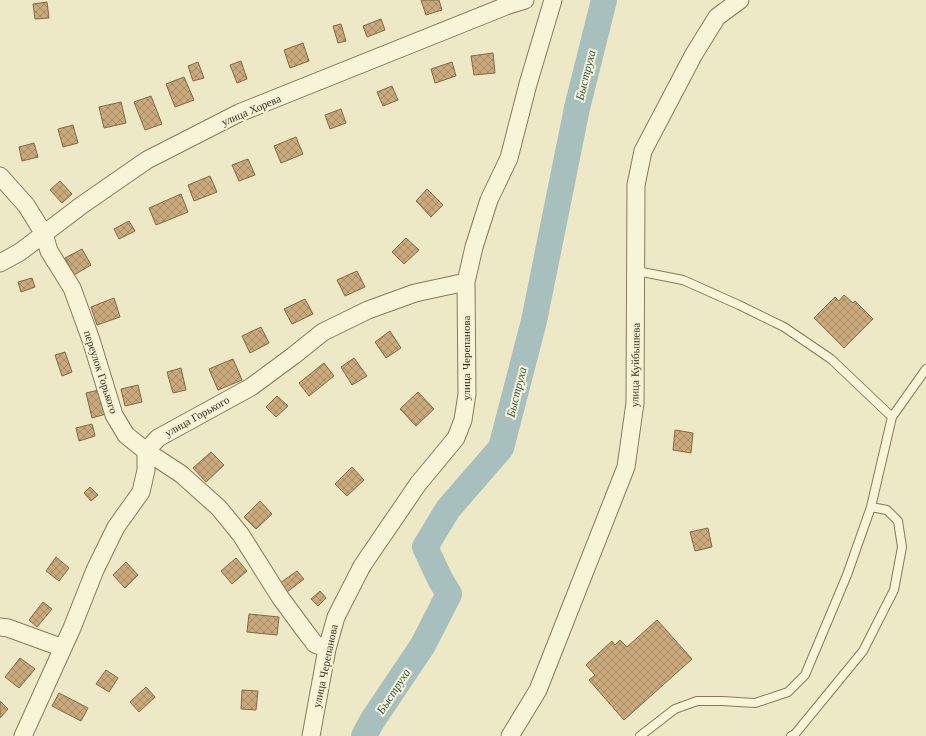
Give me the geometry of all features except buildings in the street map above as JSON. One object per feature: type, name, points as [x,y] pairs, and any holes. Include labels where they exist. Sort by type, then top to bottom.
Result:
[{"type":"street","name":"улица Хорева","points":[[0,263],[20,252],[82,205],[147,160],[239,113],[506,6],[525,0]]},
{"type":"street","name":"улица Черепанова","points":[[311,736],[327,649],[336,617],[362,566],[418,484],[456,438],[463,420],[467,394],[466,282],[474,247],[489,200],[509,158],[552,0]]},
{"type":"street","name":"улица Куйбышева","points":[[510,736],[538,690],[626,467],[635,403],[637,271],[636,185],[643,151],[694,54],[717,17],[740,0]]},
{"type":"street","name":"переулок Горького","points":[[0,176],[26,205],[44,234],[49,251],[72,288],[91,340],[114,415],[126,435],[146,451],[181,474],[219,508],[241,535],[280,597],[305,631],[315,644],[327,649]]},
{"type":"street","name":"улица Горького","points":[[146,451],[158,438],[251,387],[323,332],[368,310],[415,293],[466,282]]},
{"type":"street","points":[[24,736],[63,648],[95,570],[116,527],[141,492],[146,470],[146,451]]},
{"type":"street","points":[[0,627],[8,628],[63,648]]},
{"type":"lane","points":[[637,271],[683,280],[784,327],[831,359],[892,417]]},
{"type":"lane","points":[[640,736],[675,709],[697,701],[755,703],[788,692],[806,675],[847,575],[871,507],[892,417],[926,368]]},
{"type":"lane","points":[[792,736],[863,651],[894,590],[902,547],[898,521],[887,510],[871,507]]},
{"type":"waterway","name":"Быструха","points":[[364,736],[372,721],[423,645],[449,594],[425,547],[448,509],[501,448],[534,321],[577,108],[604,0]]}]
